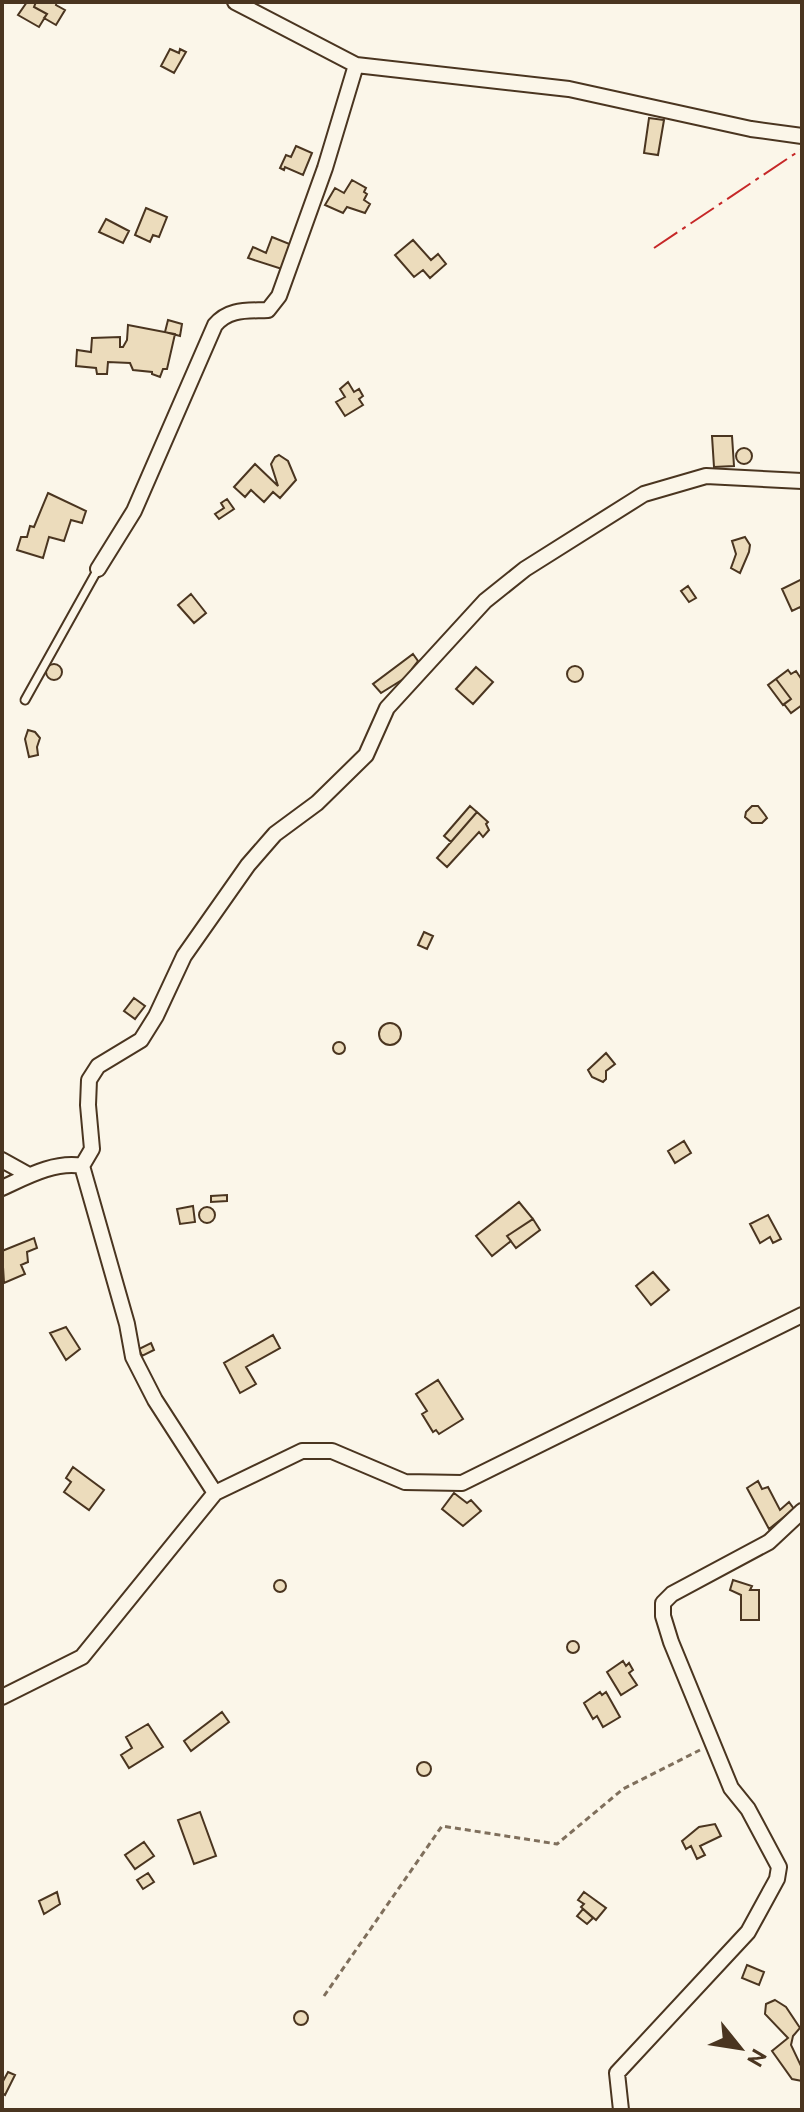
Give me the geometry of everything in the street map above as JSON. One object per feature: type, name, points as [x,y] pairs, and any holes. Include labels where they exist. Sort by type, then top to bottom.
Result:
[{"type":"street","points":[[235,2],[356,65],[569,89],[751,129],[802,136]]},
{"type":"street","points":[[98,569],[134,511],[215,325],[223,316],[234,311],[268,310],[279,296],[325,168],[356,65]]},
{"type":"street","points":[[215,1493],[155,1400],[133,1357],[127,1324],[82,1166],[92,1149],[89,1080],[98,1066],[141,1040],[156,1016],[184,956],[248,865],[275,834],[317,803],[366,755],[387,708],[485,601],[525,569],[644,494],[706,476],[802,481]]},
{"type":"street","points":[[2,1160],[29,1175]]},
{"type":"street","points":[[2,1188],[29,1175],[68,1163],[82,1166]]},
{"type":"street","points":[[2,1697],[82,1657],[215,1493],[302,1451],[332,1451],[405,1482],[462,1483],[802,1315]]},
{"type":"street","points":[[621,2110],[617,2073],[694,1988],[737,1946],[777,1879],[779,1867],[748,1809],[731,1788],[671,1642],[663,1616],[663,1603],[672,1594],[769,1542],[802,1511]]},
{"type":"lane","points":[[25,700],[98,569]]},
{"type":"path","points":[[324,1996],[442,1826],[557,1844],[623,1789],[714,1743]]},
{"type":"building","points":[[27,2],[36,2],[34,7],[47,14],[39,27],[18,15]]},
{"type":"building","points":[[36,2],[57,2],[56,5],[65,10],[56,25],[44,18],[47,14],[34,7]]},
{"type":"building","points":[[170,49],[186,52],[174,73],[161,66]]},
{"type":"building","points":[[649,118],[664,120],[658,155],[644,153]]},
{"type":"building","points":[[296,146],[312,153],[303,175],[285,167],[284,170],[280,168],[286,155],[291,157]]},
{"type":"building","points":[[352,180],[366,188],[364,200],[370,204],[365,213],[347,207],[343,213],[325,205],[335,188],[344,193]]},
{"type":"building","points":[[146,208],[167,217],[159,237],[153,235],[150,242],[135,235]]},
{"type":"building","points":[[106,219],[129,231],[123,243],[99,232]]},
{"type":"building","points":[[272,237],[292,245],[282,269],[248,258],[253,247],[266,253]]},
{"type":"building","points":[[413,240],[431,260],[438,254],[446,264],[430,278],[423,270],[414,277],[395,255]]},
{"type":"building","points":[[168,320],[182,324],[180,336],[165,332]]},
{"type":"building","points":[[128,325],[175,334],[167,369],[163,369],[160,377],[152,372],[133,370],[130,363],[108,362],[107,374],[97,374],[96,368],[76,366],[77,350],[91,352],[92,338],[120,337],[120,347],[123,347]]},
{"type":"building","points":[[348,382],[354,392],[359,389],[363,396],[359,399],[363,405],[345,416],[336,402],[345,397],[340,389]]},
{"type":"building","points":[[712,436],[732,436],[734,466],[714,467]]},
{"type":"building","points":[[744,448],[750,450],[750,462],[744,464],[738,462],[736,456],[738,450]]},
{"type":"building","points":[[279,455],[288,461],[296,480],[280,498],[273,492],[264,502],[251,490],[245,497],[234,487],[255,464],[278,486],[271,464]]},
{"type":"building","points":[[48,493],[86,511],[82,523],[71,520],[64,541],[49,537],[43,558],[17,550],[21,537],[27,537],[30,526],[34,527]]},
{"type":"building","points":[[227,499],[234,509],[219,519],[215,514],[224,508],[221,503]]},
{"type":"building","points":[[745,537],[750,545],[740,573],[731,568],[736,554],[732,541]]},
{"type":"building","points":[[802,579],[802,611],[800,607],[792,611],[782,589]]},
{"type":"building","points":[[688,586],[696,598],[689,602],[681,591]]},
{"type":"building","points":[[191,594],[206,613],[194,623],[178,605]]},
{"type":"building","points":[[413,654],[418,661],[412,669],[413,673],[381,693],[373,684]]},
{"type":"building","points":[[54,664],[62,672],[54,680],[46,672]]},
{"type":"building","points":[[572,666],[578,666],[583,674],[581,680],[572,682],[567,677],[567,671]]},
{"type":"building","points":[[476,667],[493,682],[473,704],[456,689]]},
{"type":"building","points":[[788,670],[791,674],[796,671],[802,680],[802,705],[791,713],[784,704],[791,699],[776,679]]},
{"type":"building","points":[[776,679],[791,699],[783,705],[768,685]]},
{"type":"building","points":[[28,730],[40,738],[38,755],[29,757],[25,739]]},
{"type":"building","points":[[470,806],[477,812],[451,842],[444,836]]},
{"type":"building","points":[[752,806],[758,806],[767,818],[762,823],[752,823],[745,817]]},
{"type":"building","points":[[477,812],[488,822],[489,830],[483,837],[479,832],[447,867],[437,858]]},
{"type":"building","points":[[424,932],[433,936],[427,949],[418,945]]},
{"type":"building","points":[[134,998],[145,1006],[135,1019],[124,1011]]},
{"type":"building","points":[[390,1023],[398,1026],[401,1034],[398,1042],[390,1045],[382,1042],[379,1034],[382,1026]]},
{"type":"building","points":[[339,1042],[345,1048],[339,1054],[333,1048]]},
{"type":"building","points":[[606,1053],[615,1064],[606,1071],[603,1082],[592,1077],[588,1070]]},
{"type":"building","points":[[684,1141],[691,1153],[675,1163],[668,1151]]},
{"type":"building","points":[[227,1195],[227,1201],[211,1202],[211,1196]]},
{"type":"building","points":[[519,1202],[533,1219],[507,1236],[511,1241],[492,1256],[476,1236]]},
{"type":"building","points":[[193,1206],[195,1222],[180,1224],[177,1209]]},
{"type":"building","points":[[207,1207],[215,1215],[207,1223],[199,1215]]},
{"type":"building","points":[[768,1215],[781,1239],[773,1243],[770,1237],[760,1243],[750,1224]]},
{"type":"building","points":[[533,1219],[540,1230],[516,1248],[507,1236]]},
{"type":"building","points":[[34,1238],[37,1248],[27,1252],[28,1262],[21,1265],[25,1274],[4,1283],[2,1251]]},
{"type":"building","points":[[653,1272],[669,1290],[651,1305],[636,1286]]},
{"type":"building","points":[[66,1327],[80,1349],[66,1360],[50,1333]]},
{"type":"building","points":[[273,1335],[280,1348],[246,1367],[256,1384],[240,1393],[224,1363]]},
{"type":"building","points":[[151,1343],[154,1350],[142,1356],[139,1349]]},
{"type":"building","points":[[438,1380],[463,1419],[439,1434],[436,1430],[433,1432],[422,1414],[427,1411],[416,1394]]},
{"type":"building","points":[[73,1467],[104,1490],[89,1510],[64,1492],[71,1482],[66,1478]]},
{"type":"building","points":[[758,1481],[762,1489],[768,1487],[780,1510],[789,1502],[794,1509],[769,1529],[747,1488]]},
{"type":"building","points":[[454,1493],[467,1503],[471,1500],[481,1511],[463,1526],[442,1509]]},
{"type":"building","points":[[280,1580],[286,1586],[280,1592],[274,1586]]},
{"type":"building","points":[[733,1580],[752,1586],[750,1590],[759,1590],[759,1620],[741,1620],[741,1595],[730,1590]]},
{"type":"building","points":[[573,1641],[579,1647],[573,1653],[567,1647]]},
{"type":"building","points":[[623,1661],[626,1666],[629,1663],[633,1670],[629,1673],[637,1685],[621,1695],[607,1672]]},
{"type":"building","points":[[600,1692],[602,1695],[606,1692],[620,1717],[603,1727],[597,1716],[593,1719],[584,1703]]},
{"type":"building","points":[[222,1712],[229,1722],[191,1751],[184,1741]]},
{"type":"building","points":[[148,1724],[163,1747],[129,1768],[121,1755],[132,1748],[126,1737]]},
{"type":"building","points":[[424,1762],[431,1769],[424,1776],[417,1769]]},
{"type":"building","points":[[200,1812],[216,1856],[194,1864],[178,1820]]},
{"type":"building","points":[[715,1824],[721,1836],[700,1846],[705,1855],[697,1859],[691,1846],[686,1849],[682,1841],[699,1827]]},
{"type":"building","points":[[144,1842],[154,1856],[135,1869],[125,1855]]},
{"type":"building","points":[[148,1873],[154,1882],[143,1889],[137,1880]]},
{"type":"building","points":[[57,1892],[60,1904],[44,1914],[39,1901]]},
{"type":"building","points":[[584,1892],[606,1908],[596,1920],[581,1907],[584,1904],[578,1900]]},
{"type":"building","points":[[583,1909],[593,1918],[587,1924],[577,1916]]},
{"type":"building","points":[[747,1965],[764,1972],[759,1985],[742,1978]]},
{"type":"building","points":[[775,2000],[786,2007],[800,2028],[793,2036],[791,2045],[802,2068],[802,2081],[792,2079],[772,2051],[788,2038],[765,2014],[766,2004]]},
{"type":"building","points":[[301,2011],[308,2018],[301,2025],[294,2018]]},
{"type":"building","points":[[8,2072],[15,2075],[5,2095],[2,2093],[2,2083]]},
{"type":"power","points":[[654,248],[802,149]]}]
